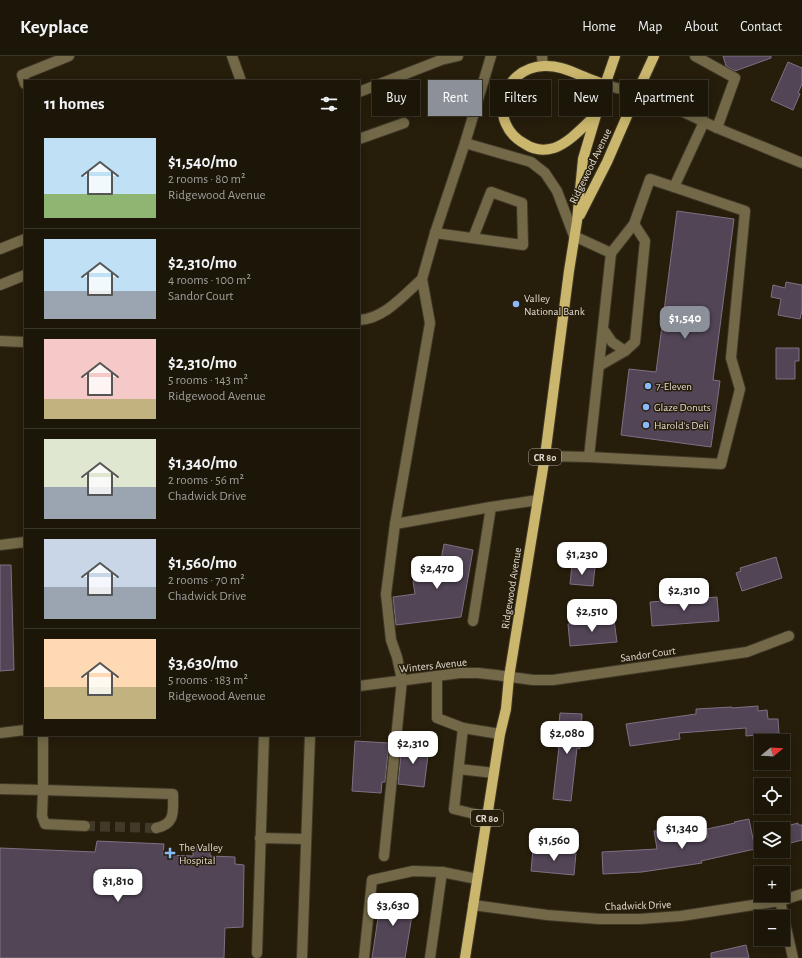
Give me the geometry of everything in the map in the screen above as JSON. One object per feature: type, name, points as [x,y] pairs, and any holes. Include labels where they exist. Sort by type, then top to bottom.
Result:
[{"type":"main road","name":"Ridgewood Avenue","points":[[607,80],[616,56]]},
{"type":"main road","name":"Ridgewood Avenue","points":[[642,80],[654,56]]},
{"type":"main road","points":[[592,80],[543,61],[522,72],[516,77],[507,90],[503,107],[506,124],[514,137],[535,149],[549,149],[561,145],[595,116]]},
{"type":"main road","name":"Ridgewood Avenue","points":[[465,958],[500,734],[506,709],[509,678],[545,456],[577,221],[582,159],[595,116]]},
{"type":"main road","name":"Ridgewood Avenue","points":[[577,221],[607,162],[626,116]]},
{"type":"street","points":[[24,81],[22,75],[69,56]]},
{"type":"street","points":[[232,56],[241,80]]},
{"type":"street","points":[[360,92],[440,58],[458,56]]},
{"type":"street","points":[[384,856],[402,680],[397,657],[391,640],[386,594],[395,524],[430,323],[422,279],[491,56]]},
{"type":"street","points":[[695,56],[735,78],[717,128]]},
{"type":"street","points":[[692,116],[802,163]]},
{"type":"street","points":[[674,187],[704,122]]},
{"type":"street","points":[[360,139],[404,123]]},
{"type":"street","points":[[465,143],[531,162],[545,173],[557,191],[574,236],[612,254]]},
{"type":"street","points":[[545,456],[589,456],[721,464],[740,389],[731,358],[745,211],[650,179],[634,224],[612,254],[589,456]]},
{"type":"street","points":[[435,233],[523,245],[522,203],[491,192],[473,238]]},
{"type":"street","points":[[599,366],[624,351],[635,342],[645,240],[634,224]]},
{"type":"street","points":[[0,249],[24,239]]},
{"type":"street","points":[[0,285],[24,275]]},
{"type":"street","points":[[360,320],[366,320],[388,310],[422,279]]},
{"type":"street","points":[[603,329],[612,342],[624,351]]},
{"type":"street","points":[[0,341],[24,342]]},
{"type":"street","points":[[395,524],[538,500]]},
{"type":"street","points":[[473,622],[492,507]]},
{"type":"street","points":[[0,545],[24,542]]},
{"type":"street","name":"Sandor Court","points":[[509,678],[553,680],[747,652],[789,636]]},
{"type":"street","name":"Winters Avenue","points":[[360,686],[460,673],[478,673],[509,678]]},
{"type":"street","points":[[437,676],[437,718],[463,728],[500,734]]},
{"type":"street","points":[[463,728],[454,809],[487,817]]},
{"type":"street","points":[[0,733],[24,730]]},
{"type":"street","points":[[43,736],[42,816],[45,824],[85,826]]},
{"type":"street","points":[[257,953],[264,736]]},
{"type":"street","points":[[302,958],[310,736]]},
{"type":"street","points":[[459,769],[494,773]]},
{"type":"street","points":[[0,789],[173,794],[173,814],[171,820],[166,825],[156,828]]},
{"type":"street","points":[[260,838],[306,840]]},
{"type":"street","points":[[364,958],[372,880],[413,871],[442,872],[477,879]]},
{"type":"street","points":[[430,958],[442,872]]},
{"type":"street","name":"Chadwick Drive","points":[[790,898],[802,894]]},
{"type":"street","name":"Chadwick Drive","points":[[473,905],[547,915],[599,919],[640,919],[681,916],[773,902]]},
{"type":"street","points":[[780,902],[794,958]]},
{"type":"building","points":[[723,56],[771,56],[771,58],[735,71],[726,66]]},
{"type":"building","points":[[788,62],[802,68],[802,84],[798,93],[800,94],[793,110],[771,100]]},
{"type":"building","points":[[677,211],[734,219],[713,380],[720,381],[711,447],[621,435],[629,369],[656,372]]},
{"type":"building","points":[[786,282],[802,285],[802,310],[800,319],[778,315],[781,299],[771,297],[773,285],[785,288]]},
{"type":"building","points":[[776,348],[799,348],[799,361],[795,361],[795,379],[776,379]]},
{"type":"building","points":[[444,544],[473,550],[461,617],[396,625],[393,597],[415,594],[413,581],[424,572],[438,575]]},
{"type":"building","points":[[776,557],[782,578],[742,591],[736,573],[741,571],[740,568]]},
{"type":"building","points":[[0,565],[11,565],[14,670],[0,671]]},
{"type":"building","points":[[572,565],[595,567],[593,586],[570,584]]},
{"type":"building","points":[[717,597],[719,621],[652,626],[650,602]]},
{"type":"building","points":[[614,620],[617,642],[570,646],[568,624]]},
{"type":"building","points":[[758,706],[758,711],[767,710],[768,719],[778,719],[779,733],[754,734],[754,735],[746,736],[746,728],[679,733],[680,739],[630,746],[626,724],[696,714],[696,709]]},
{"type":"building","points":[[560,713],[582,714],[580,749],[577,748],[571,801],[553,799],[559,747],[557,747]]},
{"type":"building","points":[[355,741],[389,743],[385,782],[382,782],[381,793],[352,791]]},
{"type":"building","points":[[402,744],[429,747],[424,787],[398,784]]},
{"type":"building","points":[[749,819],[754,849],[701,861],[702,863],[642,872],[603,874],[602,852],[657,849],[654,831],[674,828],[676,841],[708,837],[707,829],[735,823],[734,822]]},
{"type":"building","points":[[798,823],[798,825],[802,825],[802,840],[790,843],[790,825]]},
{"type":"building","points":[[97,841],[164,844],[163,855],[193,856],[193,847],[210,846],[210,856],[235,857],[235,864],[244,865],[243,927],[225,928],[224,958],[0,958],[0,848],[95,852]]},
{"type":"building","points":[[533,849],[576,853],[574,875],[531,871]]},
{"type":"building","points":[[397,894],[415,897],[405,958],[372,958],[381,898],[396,901]]},
{"type":"building","points":[[746,945],[749,958],[711,958],[711,953]]},
{"type":"tunnel","points":[[85,826],[156,828]]},
{"type":"place","name":"Valley National Bank","points":[[516,304]]},
{"type":"place","name":"7-Eleven","points":[[648,386]]},
{"type":"place","name":"Glaze Donuts","points":[[646,407]]},
{"type":"place","name":"Harold's Deli","points":[[646,425]]},
{"type":"place","name":"The Valley Hospital","points":[[170,853]]}]
